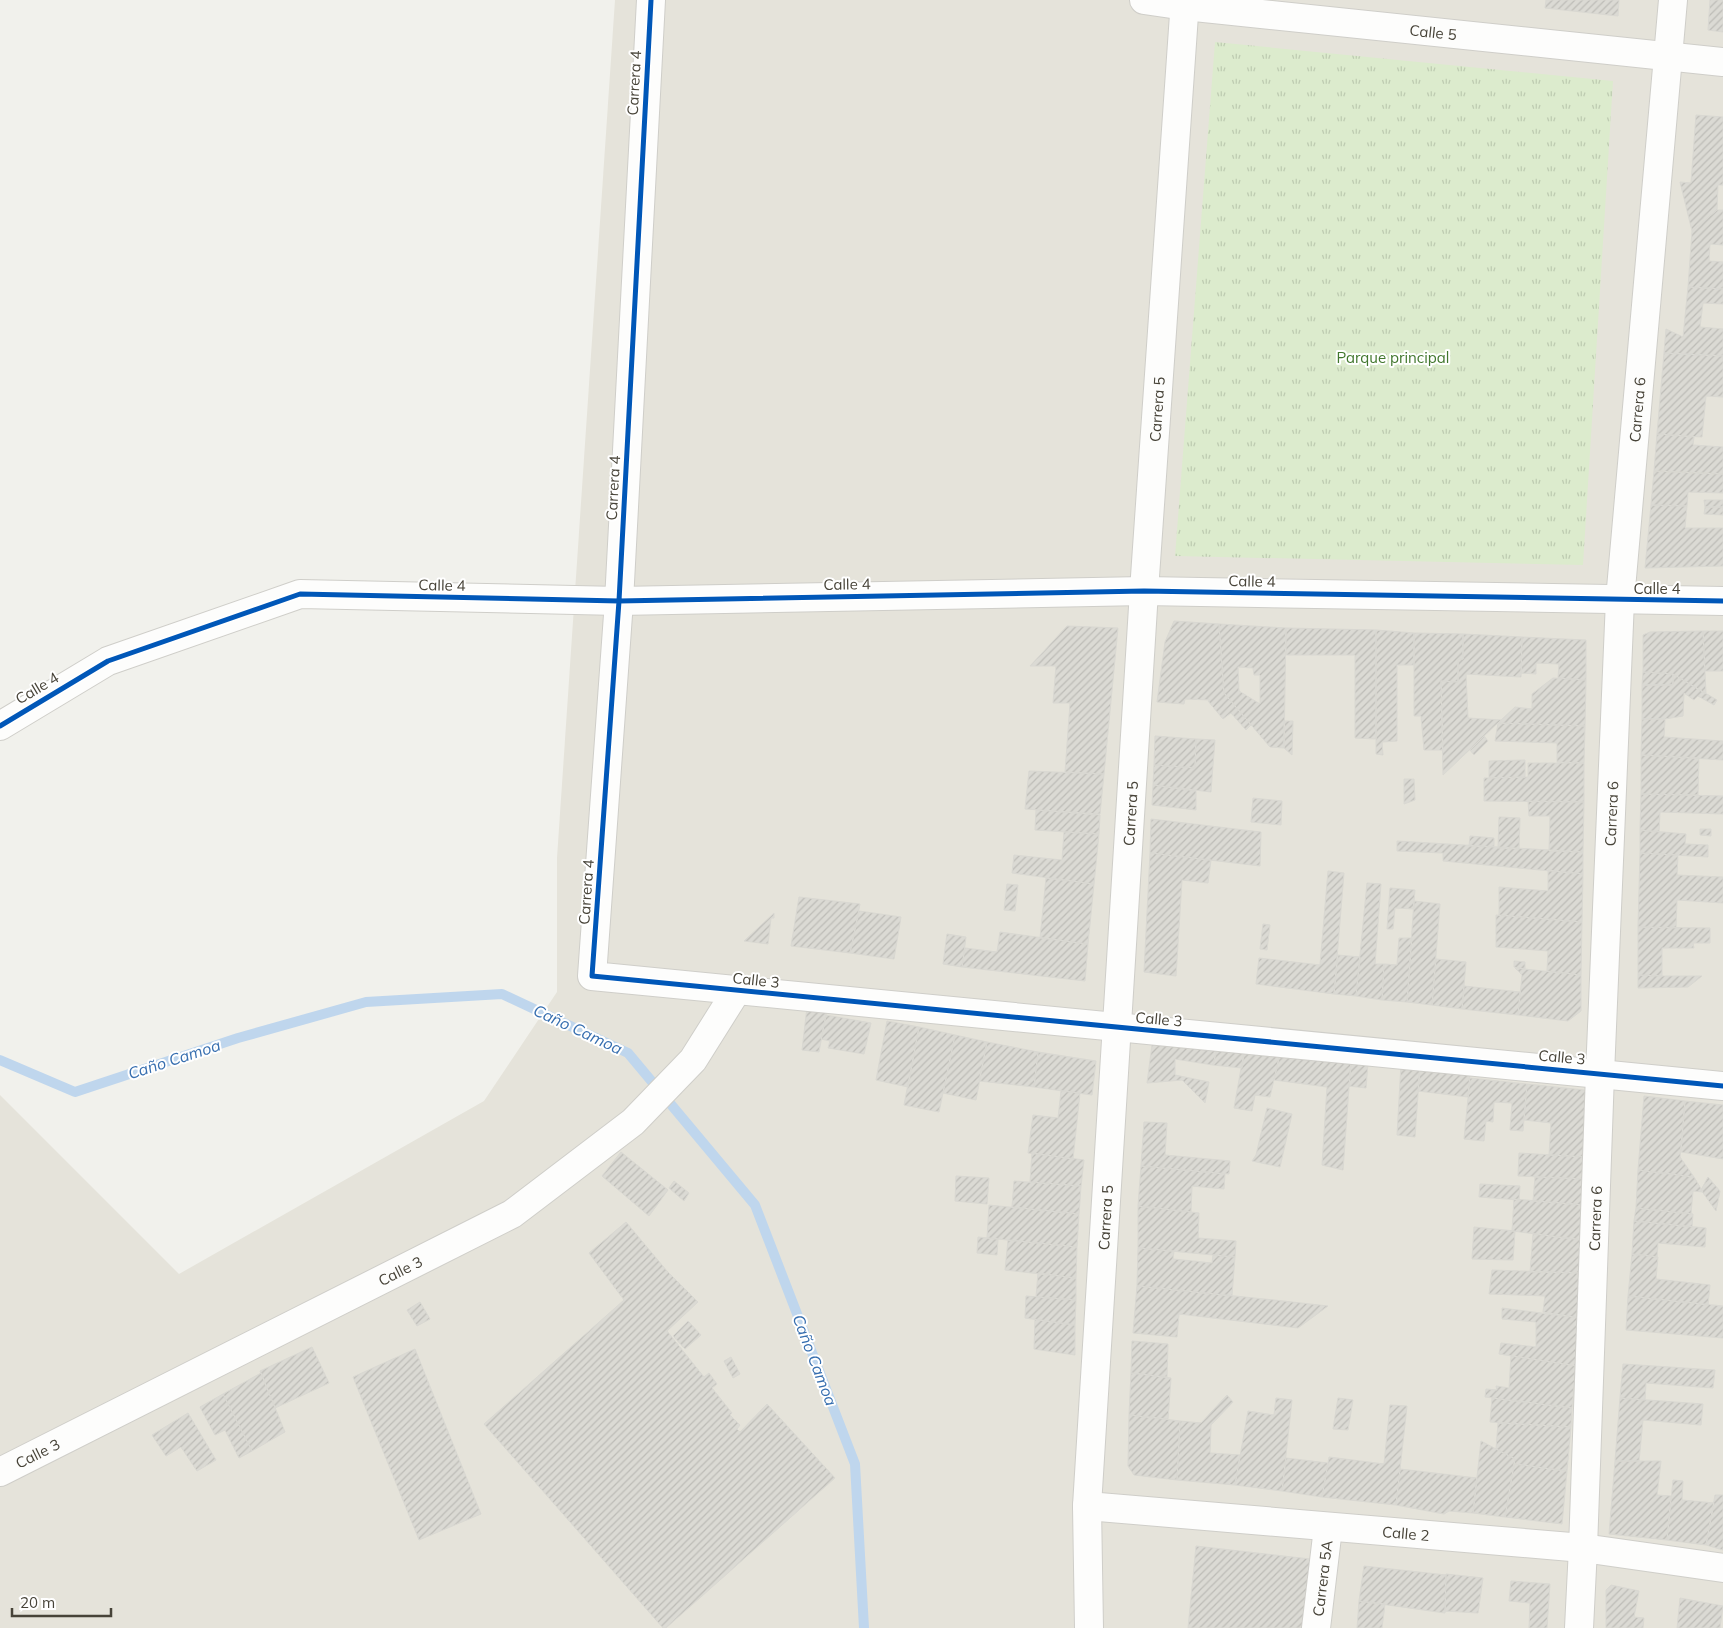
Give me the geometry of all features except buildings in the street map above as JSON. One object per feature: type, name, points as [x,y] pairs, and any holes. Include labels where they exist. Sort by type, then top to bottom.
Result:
[{"type":"street","name":"Carrera 4","points":[[592,976],[619,601],[651,0]]},
{"type":"street","name":"Calle 5","points":[[1144,0],[1723,62]]},
{"type":"street","name":"Carrera 6","points":[[1579,1628],[1584,1548],[1600,1074],[1620,600],[1673,0]]},
{"type":"street","name":"Carrera 5","points":[[1089,1628],[1087,1506],[1144,591],[1185,3]]},
{"type":"street","name":"Calle 4","points":[[0,726],[108,661],[300,594],[619,601],[1144,591],[1723,601]]},
{"type":"street","name":"Calle 3","points":[[592,976],[1723,1086]]},
{"type":"street","name":"Calle 3","points":[[0,1472],[512,1214],[633,1122],[692,1060],[737,990]]},
{"type":"street","name":"Calle 2","points":[[1087,1506],[1328,1528],[1584,1548],[1723,1568]]},
{"type":"street","name":"Carrera 5A","points":[[1316,1628],[1328,1528]]},
{"type":"shaded area","points":[[615,0],[1723,0],[1723,1628],[0,1628],[0,1095],[179,1274],[484,1101],[557,992],[557,858]]},
{"type":"green space","name":"Parque principal","points":[[1215,42],[1613,81],[1583,565],[1175,556]]},
{"type":"waterway","name":"Caño Camoa","points":[[0,1060],[75,1092],[238,1038],[366,1002],[502,994],[628,1053],[755,1205],[855,1464],[864,1628]]},
{"type":"cycle path","points":[[651,0],[619,601],[592,976],[1723,1086]]},
{"type":"cycle path","points":[[0,726],[108,661],[300,594],[619,601],[1144,591],[1723,601]]}]
